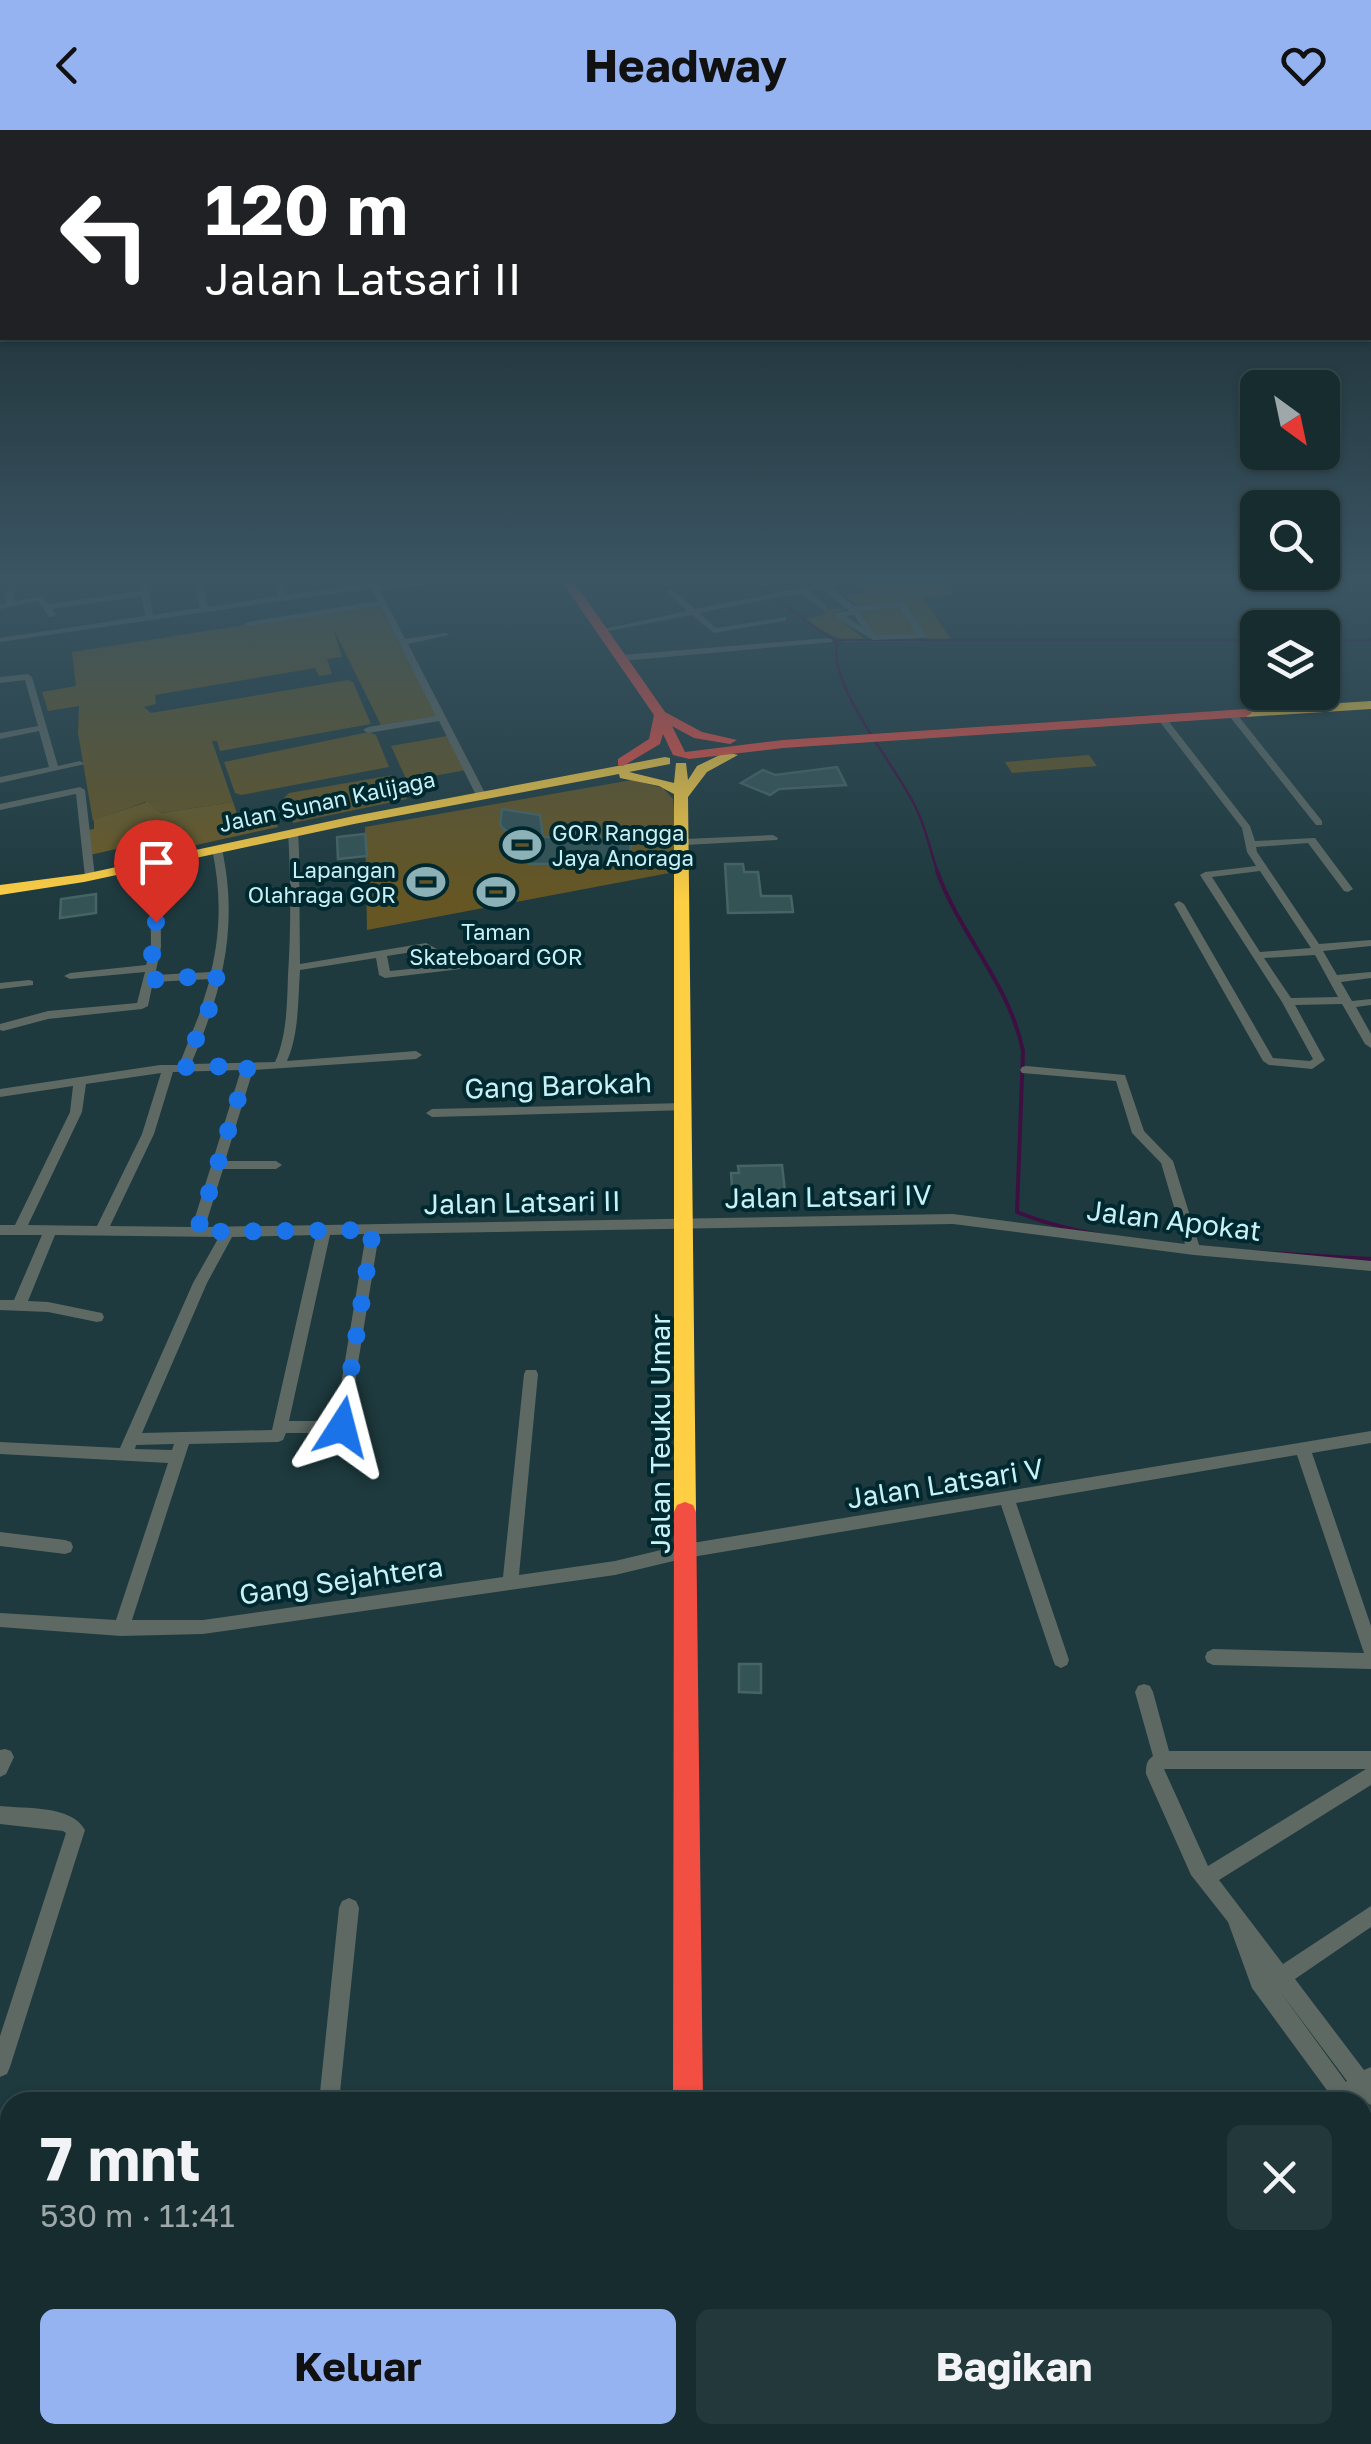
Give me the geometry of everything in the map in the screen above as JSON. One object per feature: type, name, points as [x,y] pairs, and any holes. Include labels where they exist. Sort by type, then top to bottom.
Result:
[{"type":"main road","name":"Jalan Teuku Umar","points":[[641,687],[660,715],[678,759],[685,794],[688,2092]]},
{"type":"main road","points":[[584,776],[646,750],[657,735],[660,715],[706,738],[778,744],[1164,720],[1371,702]]},
{"type":"main road","points":[[959,732],[1371,702]]},
{"type":"main road","points":[[584,776],[631,776],[664,782],[685,794],[696,775],[714,761],[778,744]]},
{"type":"main road","name":"Jalan Sunan Kalijaga","points":[[0,890],[90,877],[481,795],[778,744]]},
{"type":"street","points":[[31,687],[54,769]]},
{"type":"street","points":[[425,687],[481,795]]},
{"type":"street","points":[[1233,715],[1319,823]]},
{"type":"street","points":[[368,730],[441,718]]},
{"type":"street","points":[[1164,720],[1248,828],[1263,868],[1317,949],[1371,1044]]},
{"type":"street","points":[[0,736],[43,728]]},
{"type":"street","points":[[0,780],[80,764]]},
{"type":"street","points":[[0,807],[81,791],[90,877]]},
{"type":"street","points":[[280,1064],[288,1051],[294,968],[293,832]]},
{"type":"street","points":[[685,842],[773,838]]},
{"type":"street","points":[[1251,844],[1311,840],[1348,889]]},
{"type":"street","points":[[184,1067],[209,1009],[217,975],[226,887],[217,849]]},
{"type":"street","points":[[3,1027],[48,1015],[139,1008],[150,974],[155,863]]},
{"type":"street","points":[[1178,904],[1264,1056],[1278,1063],[1315,1064],[1319,1057],[1288,1002],[1204,875],[1263,868]]},
{"type":"street","points":[[1257,955],[1371,943]]},
{"type":"street","points":[[294,968],[428,946],[434,968]]},
{"type":"street","points":[[380,954],[385,975],[494,962]]},
{"type":"street","points":[[70,976],[217,975]]},
{"type":"street","points":[[1334,979],[1371,975]]},
{"type":"street","points":[[0,986],[29,983]]},
{"type":"street","points":[[1288,1002],[1371,1002]]},
{"type":"street","points":[[0,1093],[168,1068],[416,1055]]},
{"type":"street","points":[[197,1232],[248,1066]]},
{"type":"street","points":[[101,1231],[148,1134],[168,1068]]},
{"type":"street","points":[[1026,1070],[1118,1076],[1140,1136],[1168,1160],[1192,1244]]},
{"type":"street","points":[[19,1230],[76,1112],[80,1081]]},
{"type":"street","name":"Gang Barokah","points":[[432,1113],[685,1106]]},
{"type":"street","points":[[217,1165],[276,1165]]},
{"type":"street","name":"Jalan Apokat","points":[[970,1220],[1371,1266]]},
{"type":"street","name":"Jalan Latsari IV","points":[[686,1225],[970,1220]]},
{"type":"street","name":"Jalan Latsari II","points":[[0,1230],[228,1232],[686,1225]]},
{"type":"street","points":[[0,1448],[49,1451],[129,1447],[183,1439],[278,1436],[324,1230]]},
{"type":"street","points":[[282,1427],[341,1430],[373,1230]]},
{"type":"street","points":[[19,1306],[50,1231]]},
{"type":"street","points":[[129,1447],[200,1283],[228,1232]]},
{"type":"street","points":[[0,1305],[97,1317]]},
{"type":"street","points":[[510,1583],[531,1374]]},
{"type":"street","name":"Jalan Latsari V","points":[[686,1551],[1371,1437]]},
{"type":"street","points":[[121,1628],[183,1439]]},
{"type":"street","points":[[129,1447],[177,1457]]},
{"type":"street","points":[[1303,1450],[1365,1616],[1371,1650]]},
{"type":"street","points":[[1007,1498],[1061,1660]]},
{"type":"street","points":[[0,1539],[65,1547]]},
{"type":"street","name":"Gang Sejahtera","points":[[0,1620],[121,1628],[224,1625],[510,1583],[686,1551]]},
{"type":"street","points":[[1213,1657],[1371,1661]]},
{"type":"street","points":[[1144,1692],[1162,1760]]},
{"type":"street","points":[[1356,2090],[1246,1955],[1236,1918],[1205,1878],[1155,1765],[1162,1760],[1371,1760]]},
{"type":"street","points":[[1205,1878],[1371,1775]]},
{"type":"street","points":[[0,1816],[67,1822],[76,1830],[0,2067]]},
{"type":"street","points":[[330,2092],[349,1908]]},
{"type":"street","points":[[1272,1983],[1371,1916]]},
{"type":"shaded area","points":[[70,687],[202,687],[155,695],[156,704],[144,707],[151,713],[306,687],[355,687],[371,724],[220,751],[217,741],[212,741],[233,802],[161,813],[145,802],[93,821],[78,733],[79,706],[48,711],[42,692]]},
{"type":"shaded area","points":[[362,687],[422,687],[437,716],[381,725]]},
{"type":"shaded area","points":[[369,732],[376,735],[389,767],[241,795],[235,793],[224,762]]},
{"type":"shaded area","points":[[447,736],[466,770],[407,781],[391,746]]},
{"type":"shaded area","points":[[1089,755],[1097,766],[1012,773],[1005,762]]},
{"type":"shaded area","points":[[393,775],[407,799],[293,823],[283,799],[289,793]]},
{"type":"shaded area","name":"GOR Rangga Jaya Anoraga","points":[[632,780],[663,788],[673,799],[680,871],[367,930],[365,827]]},
{"type":"shaded area","points":[[147,802],[161,813],[233,802],[237,814],[272,807],[278,827],[169,851],[164,838],[90,855],[87,830],[94,829],[94,820]]},
{"type":"building","points":[[837,767],[846,785],[779,789],[770,795],[741,783],[763,770],[775,775]]},
{"type":"building","points":[[502,809],[540,815],[543,837],[631,837],[630,863],[530,864],[534,832],[506,831],[500,825]]},
{"type":"building","points":[[365,834],[367,856],[338,859],[337,837]]},
{"type":"building","points":[[725,864],[743,864],[744,872],[758,872],[761,896],[791,896],[793,912],[728,913]]},
{"type":"building","points":[[96,894],[96,913],[60,918],[61,899]]},
{"type":"building","points":[[782,1165],[785,1191],[753,1192],[754,1202],[733,1203],[731,1173],[739,1173],[738,1166]]},
{"type":"building","points":[[739,1664],[761,1664],[761,1693],[739,1692]]},
{"type":"waterway","points":[[846,687],[919,814],[938,873]]},
{"type":"waterway","points":[[937,871],[1007,1003],[1023,1051],[1017,1212],[1054,1225],[1143,1242],[1371,1259]]},
{"type":"traffic: slow","points":[[1246,713],[1371,705]]},
{"type":"traffic: slow","points":[[625,775],[663,783],[685,794],[702,769],[731,755]]},
{"type":"traffic: slow","points":[[0,890],[84,878],[354,820],[665,761]]},
{"type":"traffic: slow","points":[[681,766],[685,1512]]},
{"type":"traffic: jam","points":[[641,687],[678,752]]},
{"type":"traffic: jam","points":[[689,755],[783,744],[1246,713]]},
{"type":"traffic: jam","points":[[623,762],[655,741],[660,715],[699,735],[730,740]]},
{"type":"traffic: jam","points":[[685,1512],[688,2092]]},
{"type":"place","name":"GOR Rangga Jaya Anoraga","points":[[522,845]]},
{"type":"place","name":"Lapangan Olahraga GOR","points":[[426,882]]},
{"type":"place","name":"Taman Skateboard GOR","points":[[496,892]]},
{"type":"route","points":[[156,922],[149,980],[217,975],[209,1009],[184,1067],[248,1066],[197,1232],[373,1230],[342,1427]]}]
